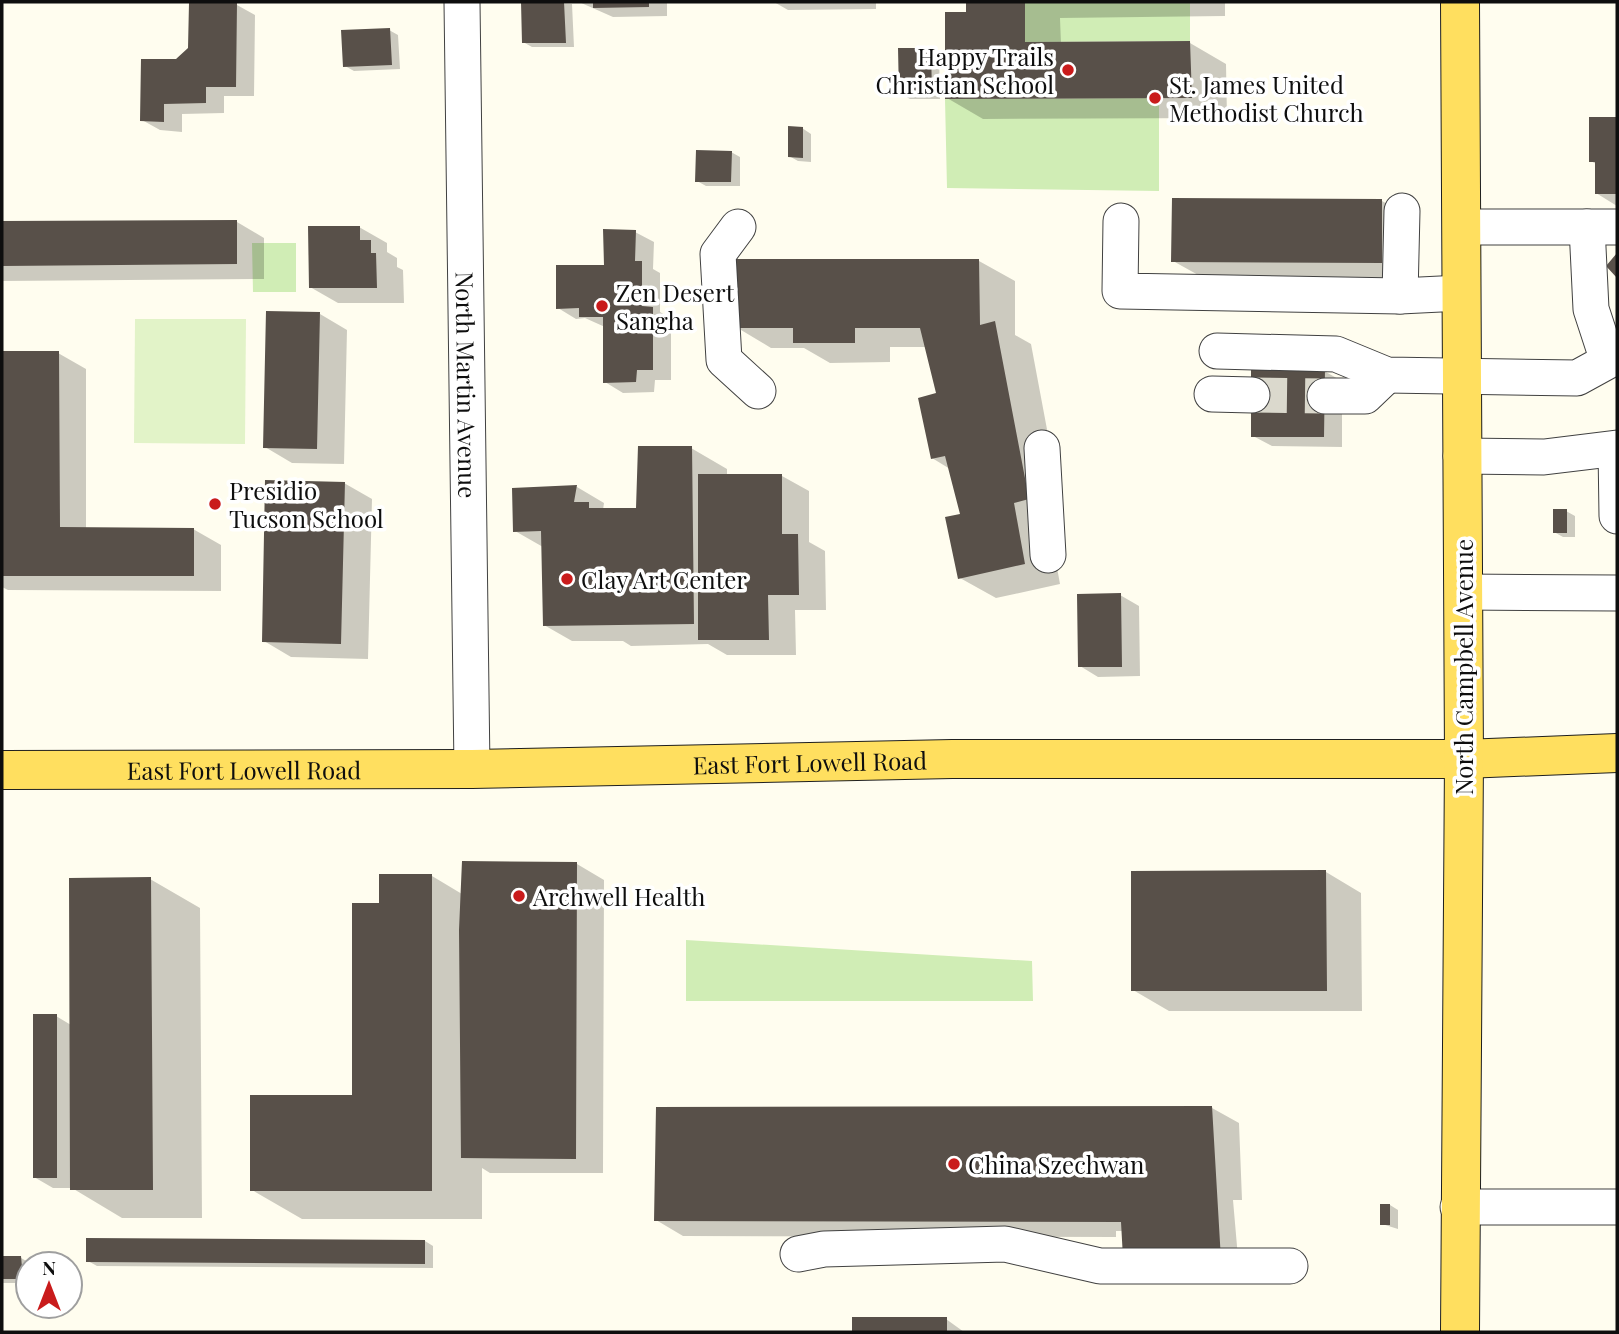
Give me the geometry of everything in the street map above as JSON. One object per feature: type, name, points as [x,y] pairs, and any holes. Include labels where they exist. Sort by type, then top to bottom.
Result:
[{"type":"main road","name":"North Campbell Avenue","points":[[1460,2],[1464,759],[1458,1207],[1460,1332]]},
{"type":"main road","name":"East Fort Lowell Road","points":[[2,770],[472,769],[952,759],[1464,759],[1617,753]]},
{"type":"street","name":"North Martin Avenue","points":[[462,2],[472,769]]},
{"type":"street","points":[[1400,296],[1402,211]]},
{"type":"street","points":[[1121,221],[1120,291],[1400,296],[1461,293]]},
{"type":"street","points":[[738,227],[718,254],[724,360],[758,391]]},
{"type":"street","points":[[1217,351],[1336,354],[1387,375],[1461,377],[1577,378],[1608,361],[1591,309],[1602,227],[1461,227]]},
{"type":"street","points":[[1325,396],[1365,396],[1387,375]]},
{"type":"street","points":[[1212,394],[1252,395]]},
{"type":"street","points":[[1042,448],[1048,555]]},
{"type":"street","points":[[1461,456],[1544,457],[1617,449],[1617,516]]},
{"type":"street","points":[[1463,592],[1617,593]]},
{"type":"street","points":[[1458,1207],[1617,1207]]},
{"type":"street","points":[[797,1254],[824,1248],[1005,1244],[1100,1266],[1290,1266]]},
{"type":"green space","points":[[1025,2],[1190,2],[1190,41],[1025,42]]},
{"type":"green space","points":[[1159,98],[1159,191],[947,188],[945,99]]},
{"type":"green space","points":[[252,243],[296,243],[296,292],[253,292]]},
{"type":"green space","points":[[135,319],[246,319],[245,444],[134,443]]},
{"type":"green space","points":[[686,940],[1032,961],[1033,1001],[686,1001]]},
{"type":"building","points":[[521,2],[564,2],[566,43],[522,43]]},
{"type":"building","points":[[593,2],[649,2],[649,7],[593,8]]},
{"type":"building","name":"Happy Trails Christian School","points":[[966,2],[1025,2],[1025,42],[1190,41],[1192,98],[945,99],[945,12],[966,12]]},
{"type":"building","points":[[189,3],[237,3],[236,87],[206,87],[206,103],[164,104],[164,122],[140,121],[141,59],[176,59],[188,48]]},
{"type":"building","points":[[390,28],[392,65],[343,67],[341,30]]},
{"type":"building","points":[[898,48],[931,48],[932,95],[899,95]]},
{"type":"building","points":[[1589,117],[1617,117],[1617,194],[1595,194],[1595,162],[1589,162]]},
{"type":"building","points":[[788,126],[803,127],[803,158],[788,157]]},
{"type":"building","points":[[696,150],[732,151],[731,182],[695,182]]},
{"type":"building","points":[[1172,198],[1382,199],[1382,263],[1171,262]]},
{"type":"building","points":[[237,220],[237,264],[2,266],[2,221]]},
{"type":"building","points":[[308,226],[360,226],[360,240],[371,240],[371,253],[376,253],[377,288],[309,288]]},
{"type":"building","name":"Zen Desert Sangha","points":[[603,229],[636,230],[635,261],[642,261],[642,306],[653,307],[653,370],[637,370],[636,382],[603,383],[603,317],[579,317],[579,308],[556,309],[556,265],[604,265]]},
{"type":"building","points":[[1617,253],[1617,278],[1606,266]]},
{"type":"building","points":[[733,259],[979,259],[980,325],[995,321],[1029,499],[1014,503],[1025,564],[958,579],[945,517],[960,514],[945,456],[931,459],[918,398],[936,393],[920,328],[855,328],[855,343],[793,343],[793,328],[734,328]]},
{"type":"building","points":[[266,311],[320,312],[317,449],[263,448]]},
{"type":"building","points":[[2,351],[59,351],[60,527],[194,528],[194,576],[2,576]]},
{"type":"building","points":[[1251,369],[1325,369],[1324,437],[1251,437]]},
{"type":"building","points":[[638,446],[692,446],[694,624],[543,626],[541,531],[513,532],[512,488],[577,485],[574,502],[589,502],[589,508],[636,508]]},
{"type":"building","points":[[698,474],[782,474],[782,534],[798,534],[799,595],[768,595],[769,640],[698,640]]},
{"type":"building","points":[[265,480],[345,482],[341,644],[262,642]]},
{"type":"building","points":[[1553,509],[1567,509],[1567,533],[1553,533]]},
{"type":"building","points":[[1121,593],[1122,667],[1078,667],[1077,594]]},
{"type":"building","points":[[462,861],[577,862],[576,1159],[461,1158],[459,930]]},
{"type":"building","points":[[1326,870],[1327,991],[1131,991],[1131,871]]},
{"type":"building","points":[[379,874],[432,874],[432,1191],[250,1191],[250,1095],[352,1095],[352,903],[379,903]]},
{"type":"building","points":[[151,877],[153,1190],[70,1190],[69,878]]},
{"type":"building","points":[[33,1014],[57,1014],[57,1178],[33,1178]]},
{"type":"building","points":[[1212,1106],[1221,1260],[1123,1258],[1121,1222],[654,1221],[656,1107]]},
{"type":"building","points":[[1380,1204],[1390,1204],[1390,1225],[1380,1225]]},
{"type":"building","points":[[86,1238],[425,1240],[425,1264],[86,1262]]},
{"type":"building","points":[[2,1256],[14,1256],[14,1279],[2,1279]]},
{"type":"building","points":[[852,1317],[947,1317],[947,1332],[852,1332]]},
{"type":"tunnel","points":[[1252,395],[1325,396]]},
{"type":"place","name":"Happy Trails Christian School","points":[[1068,70]]},
{"type":"place","name":"St. James United Methodist Church","points":[[1155,98]]},
{"type":"place","name":"Zen Desert Sangha","points":[[602,306]]},
{"type":"place","name":"Presidio Tucson School","points":[[215,504]]},
{"type":"place","name":"Clay Art Center","points":[[567,579]]},
{"type":"place","name":"Archwell Health","points":[[519,896]]},
{"type":"place","name":"China Szechwan","points":[[954,1164]]}]
